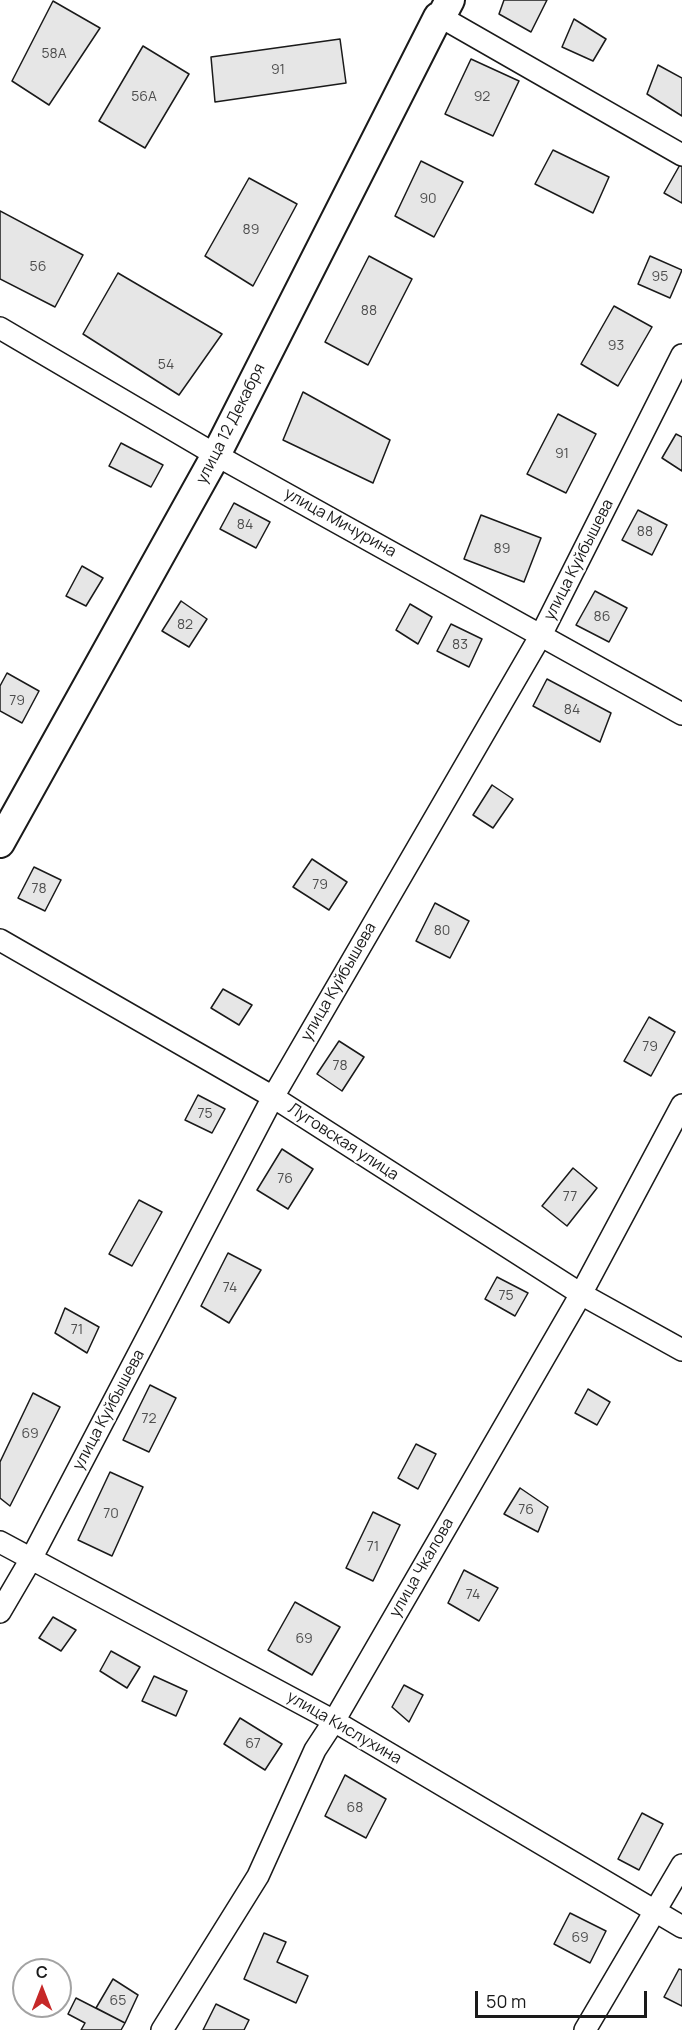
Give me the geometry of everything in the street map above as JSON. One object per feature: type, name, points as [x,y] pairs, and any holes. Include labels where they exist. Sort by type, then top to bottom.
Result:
[{"type":"street","points":[[446,8],[682,155]]},
{"type":"street","name":"улица 12 Декабря","points":[[0,843],[216,455],[438,17],[446,8]]},
{"type":"street","name":"улица Мичурина","points":[[0,328],[216,455],[682,714]]},
{"type":"street","name":"улица Куйбышева","points":[[0,1612],[31,1559],[273,1097],[541,635],[682,355]]},
{"type":"street","name":"Луговская улица","points":[[0,940],[273,1097],[581,1294],[682,1350]]},
{"type":"street","name":"улица Чкалова","points":[[162,2030],[258,1876],[315,1750],[581,1294],[682,1105]]},
{"type":"street","name":"улица Кислухина","points":[[0,1542],[334,1720],[682,1927]]},
{"type":"street","points":[[585,2030],[682,1865]]},
{"type":"building","points":[[504,0],[547,0],[531,32],[499,14]]},
{"type":"building","points":[[53,1],[100,28],[49,105],[12,81]]},
{"type":"building","points":[[574,19],[606,39],[593,61],[562,47]]},
{"type":"building","points":[[340,39],[346,83],[215,102],[211,57]]},
{"type":"building","points":[[143,46],[189,74],[145,148],[99,121]]},
{"type":"building","points":[[471,59],[519,81],[493,136],[445,114]]},
{"type":"building","points":[[658,65],[682,78],[682,116],[647,94]]},
{"type":"building","points":[[553,150],[609,177],[593,213],[535,184]]},
{"type":"building","points":[[421,161],[463,182],[434,237],[395,216]]},
{"type":"building","points":[[682,164],[682,203],[664,193]]},
{"type":"building","points":[[249,178],[297,204],[253,286],[205,256]]},
{"type":"building","points":[[0,211],[83,255],[55,307],[0,279]]},
{"type":"building","points":[[369,256],[412,279],[368,365],[325,342]]},
{"type":"building","points":[[650,256],[682,270],[670,298],[638,284]]},
{"type":"building","points":[[118,273],[222,334],[179,395],[83,334]]},
{"type":"building","points":[[614,306],[652,327],[618,386],[581,364]]},
{"type":"building","points":[[303,392],[390,440],[373,483],[283,440]]},
{"type":"building","points":[[558,414],[596,434],[566,493],[527,474]]},
{"type":"building","points":[[676,434],[682,437],[682,471],[662,458]]},
{"type":"building","points":[[121,443],[163,465],[151,487],[109,466]]},
{"type":"building","points":[[234,503],[270,522],[256,548],[220,529]]},
{"type":"building","points":[[638,510],[667,525],[652,555],[622,540]]},
{"type":"building","points":[[481,515],[541,538],[524,582],[464,559]]},
{"type":"building","points":[[82,566],[103,578],[86,606],[66,596]]},
{"type":"building","points":[[595,591],[627,608],[609,642],[576,625]]},
{"type":"building","points":[[181,601],[207,619],[189,647],[162,631]]},
{"type":"building","points":[[410,604],[432,617],[418,644],[396,630]]},
{"type":"building","points":[[451,624],[482,639],[469,667],[437,651]]},
{"type":"building","points":[[7,673],[39,691],[22,723],[0,711],[0,686]]},
{"type":"building","points":[[547,679],[611,713],[600,742],[533,706]]},
{"type":"building","points":[[492,785],[513,799],[493,828],[473,815]]},
{"type":"building","points":[[312,859],[347,882],[329,910],[293,887]]},
{"type":"building","points":[[34,867],[61,880],[45,911],[18,898]]},
{"type":"building","points":[[435,903],[469,921],[450,958],[416,941]]},
{"type":"building","points":[[223,989],[252,1005],[239,1025],[211,1008]]},
{"type":"building","points":[[649,1017],[675,1032],[651,1076],[624,1061]]},
{"type":"building","points":[[339,1041],[364,1057],[342,1091],[317,1074]]},
{"type":"building","points":[[198,1095],[225,1109],[212,1133],[185,1120]]},
{"type":"building","points":[[282,1149],[313,1169],[288,1209],[257,1190]]},
{"type":"building","points":[[573,1168],[597,1188],[567,1226],[542,1206]]},
{"type":"building","points":[[139,1200],[162,1212],[132,1266],[109,1254]]},
{"type":"building","points":[[228,1253],[261,1270],[229,1323],[201,1306]]},
{"type":"building","points":[[497,1277],[528,1293],[515,1316],[485,1299]]},
{"type":"building","points":[[65,1308],[99,1327],[87,1353],[55,1333]]},
{"type":"building","points":[[150,1385],[176,1398],[149,1452],[123,1440]]},
{"type":"building","points":[[588,1389],[610,1402],[597,1425],[575,1413]]},
{"type":"building","points":[[33,1393],[60,1407],[10,1506],[0,1498],[0,1462]]},
{"type":"building","points":[[416,1444],[436,1454],[418,1489],[398,1478]]},
{"type":"building","points":[[110,1472],[143,1487],[112,1556],[78,1540]]},
{"type":"building","points":[[520,1488],[548,1507],[538,1532],[504,1514]]},
{"type":"building","points":[[373,1512],[400,1525],[373,1581],[346,1568]]},
{"type":"building","points":[[464,1570],[498,1588],[479,1621],[448,1603]]},
{"type":"building","points":[[295,1602],[340,1627],[312,1675],[268,1650]]},
{"type":"building","points":[[53,1617],[76,1630],[61,1651],[39,1638]]},
{"type":"building","points":[[111,1651],[140,1667],[127,1688],[100,1671]]},
{"type":"building","points":[[154,1676],[187,1691],[176,1716],[142,1701]]},
{"type":"building","points":[[404,1685],[423,1695],[409,1722],[392,1707]]},
{"type":"building","points":[[240,1718],[282,1744],[265,1770],[224,1744]]},
{"type":"building","points":[[345,1775],[386,1799],[366,1838],[325,1816]]},
{"type":"building","points":[[642,1813],[663,1824],[639,1870],[618,1859]]},
{"type":"building","points":[[570,1913],[606,1931],[590,1963],[554,1944]]},
{"type":"building","points":[[264,1933],[286,1942],[277,1962],[308,1976],[296,2003],[244,1979]]},
{"type":"building","points":[[679,1969],[682,1970],[682,2006],[664,1997]]},
{"type":"building","points":[[113,1979],[138,1995],[125,2023],[96,2008]]},
{"type":"building","points":[[76,1998],[125,2023],[121,2030],[81,2030],[85,2023],[72,2016],[72,2006]]},
{"type":"building","points":[[216,2004],[249,2020],[244,2030],[203,2030]]}]
